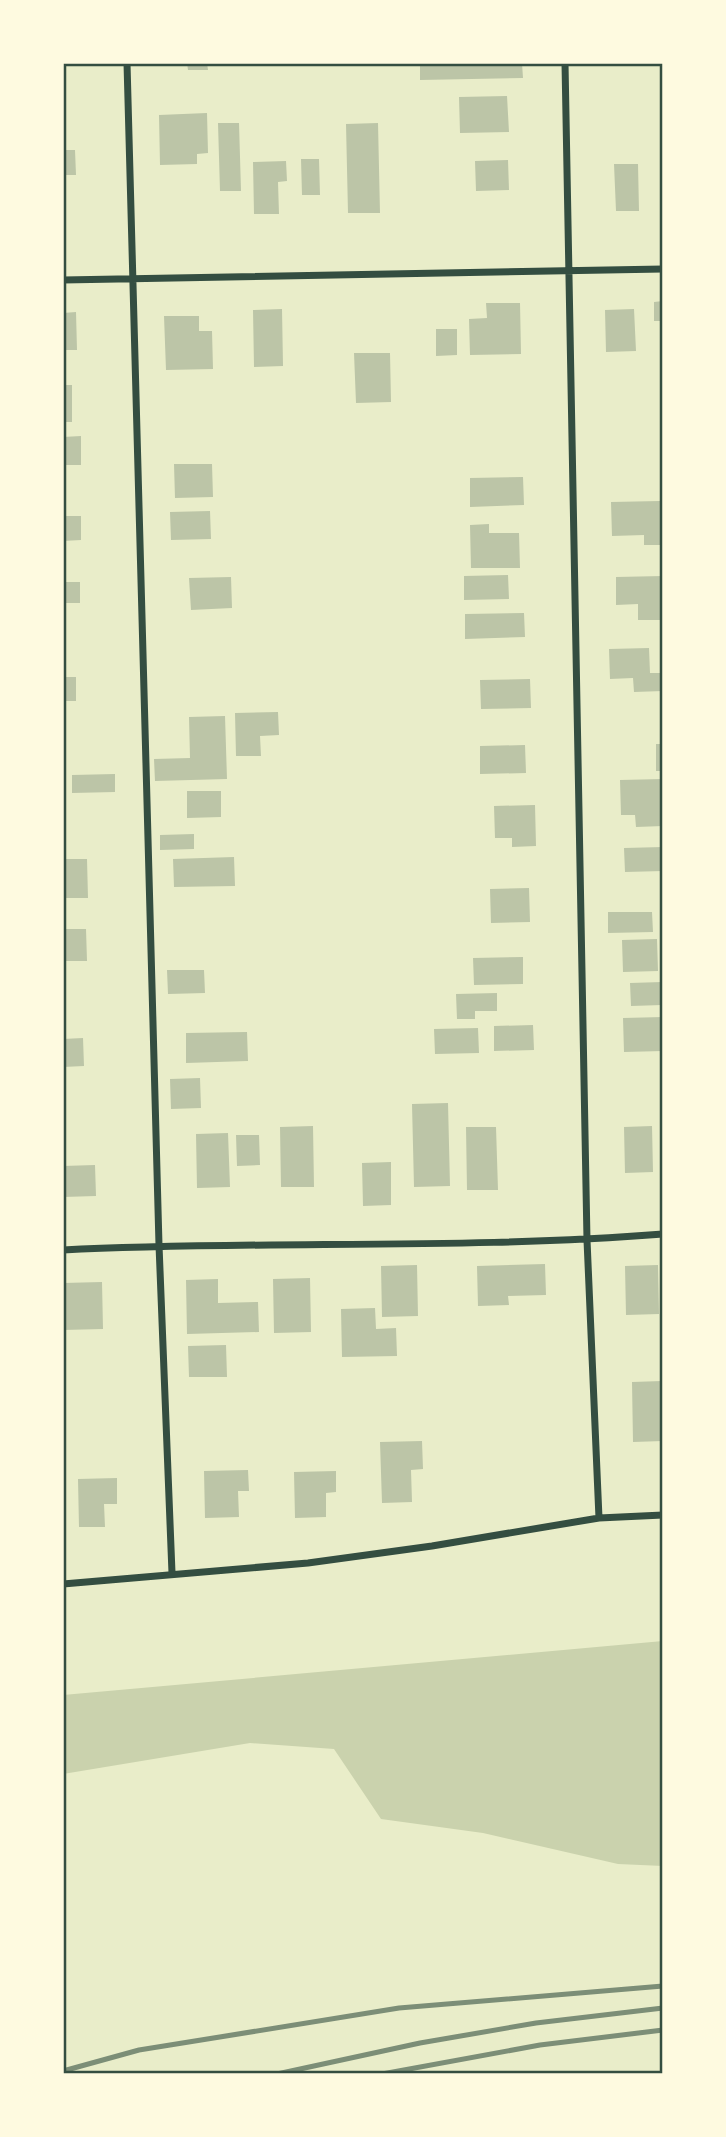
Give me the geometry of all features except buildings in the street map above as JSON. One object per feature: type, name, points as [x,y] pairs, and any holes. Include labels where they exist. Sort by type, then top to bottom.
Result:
[{"type":"street","points":[[127,63],[159,1245],[172,1573]]},
{"type":"street","points":[[565,63],[587,1240],[599,1518]]},
{"type":"street","points":[[63,280],[663,270]]},
{"type":"street","points":[[63,1250],[159,1245],[587,1240],[663,1234]]},
{"type":"street","points":[[63,1584],[321,1562],[599,1518],[663,1515]]},
{"type":"green space","points":[[663,1641],[663,1866],[618,1864],[483,1833],[381,1819],[334,1749],[250,1743],[63,1774],[63,1695]]},
{"type":"railway","points":[[63,2071],[139,2050],[399,2008],[663,1986]]},
{"type":"railway","points":[[277,2074],[420,2043],[536,2023],[663,2008]]},
{"type":"railway","points":[[382,2074],[540,2045],[663,2030]]}]
